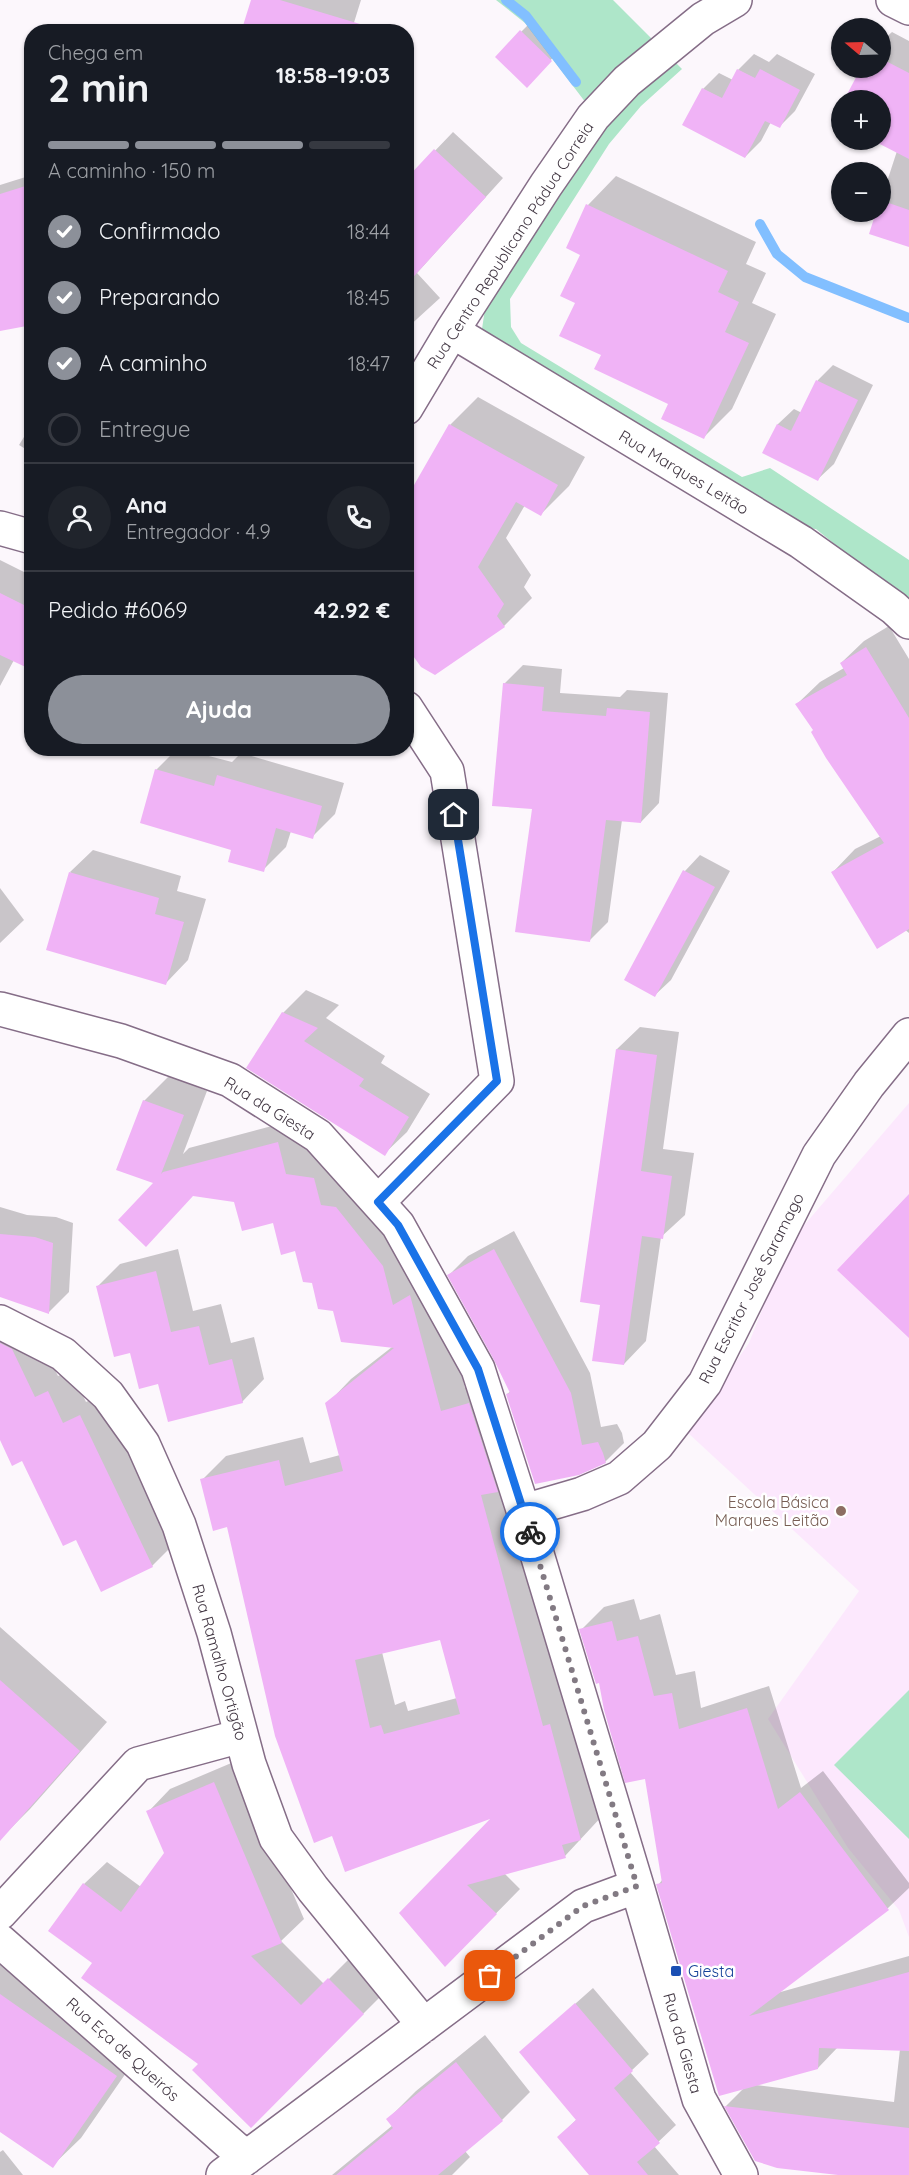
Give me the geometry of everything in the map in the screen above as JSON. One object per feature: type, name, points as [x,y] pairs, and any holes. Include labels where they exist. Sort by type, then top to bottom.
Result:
[{"type":"street","name":"Rua Centro Republicano Pádua Correia","points":[[414,395],[546,185],[593,117],[627,81],[662,52],[703,19],[735,0]]},
{"type":"street","points":[[893,0],[909,8]]},
{"type":"street","name":"Rua Marques Leitão","points":[[452,331],[801,542],[894,608],[909,622]]},
{"type":"street","points":[[0,528],[24,535]]},
{"type":"street","points":[[378,1202],[497,1081],[447,771],[414,720]]},
{"type":"street","name":"Rua da Giesta","points":[[0,1010],[121,1041],[230,1080],[318,1136],[398,1225],[478,1369],[524,1511],[699,2099],[741,2175]]},
{"type":"street","name":"Rua Escritor José Saramago","points":[[524,1511],[582,1494],[619,1478],[657,1445],[705,1383],[819,1155],[869,1084],[909,1035]]},
{"type":"street","name":"Rua Ramalho Ortigão","points":[[0,1322],[63,1354],[108,1395],[143,1444],[179,1525],[214,1633],[241,1736],[276,1838],[313,1889],[424,2025]]},
{"type":"street","points":[[0,1913],[138,1764],[241,1736]]},
{"type":"street","points":[[234,2166],[583,1906],[637,1886]]},
{"type":"street","name":"Rua Eça de Queirós","points":[[0,1941],[234,2166]]},
{"type":"shaded area","name":"Escola Básica Marques Leitão","points":[[909,1103],[909,1937],[899,1910],[848,1848],[768,1719],[859,1591],[687,1432],[749,1343],[788,1244]]},
{"type":"green space","points":[[496,0],[613,0],[682,69],[641,106],[609,144],[510,299],[511,327],[521,343],[742,477],[770,468],[909,560],[909,605],[816,529],[759,525],[498,352],[482,329],[486,302],[602,124],[525,23]]},
{"type":"green space","points":[[909,1690],[909,1839],[834,1765]]},
{"type":"building","points":[[251,0],[280,0],[360,24],[244,24]]},
{"type":"building","points":[[520,30],[552,61],[527,88],[495,57]]},
{"type":"building","points":[[891,64],[909,73],[909,159],[891,150],[891,90],[849,90],[856,78],[891,78]]},
{"type":"building","points":[[737,69],[755,78],[760,69],[800,90],[780,128],[765,121],[745,158],[682,125],[702,88],[722,98]]},
{"type":"building","points":[[434,149],[486,197],[414,276],[414,170]]},
{"type":"building","points":[[24,186],[24,326],[0,331],[0,194]]},
{"type":"building","points":[[586,204],[728,271],[718,292],[739,302],[725,332],[749,343],[704,439],[661,419],[668,404],[594,369],[601,355],[559,336],[575,303],[560,296],[580,255],[566,248]]},
{"type":"building","points":[[891,204],[909,210],[909,247],[869,234],[873,222],[891,222]]},
{"type":"building","points":[[816,380],[858,400],[818,481],[762,453],[777,424],[791,431]]},
{"type":"building","points":[[449,424],[558,485],[541,516],[516,502],[478,567],[504,604],[497,616],[505,627],[435,675],[421,667],[414,657],[414,485]]},
{"type":"building","points":[[0,593],[24,605],[24,666],[0,655]]},
{"type":"building","points":[[866,647],[909,718],[909,929],[877,949],[831,872],[884,843],[826,758],[811,732],[813,730],[795,704],[847,675],[840,663]]},
{"type":"building","points":[[503,683],[544,687],[542,711],[606,716],[607,708],[650,712],[641,823],[606,820],[590,942],[515,932],[532,809],[492,806]]},
{"type":"building","points":[[155,769],[214,786],[217,775],[322,806],[313,839],[276,828],[264,872],[228,862],[231,850],[140,823]]},
{"type":"building","points":[[683,870],[715,887],[655,997],[624,980]]},
{"type":"building","points":[[69,872],[159,898],[155,914],[184,922],[166,985],[46,950]]},
{"type":"building","points":[[282,1012],[318,1028],[304,1041],[364,1079],[359,1086],[409,1117],[385,1156],[246,1068]]},
{"type":"building","points":[[616,1049],[657,1055],[641,1171],[672,1176],[663,1239],[642,1236],[624,1365],[592,1361],[600,1305],[580,1302]]},
{"type":"building","points":[[143,1100],[184,1115],[161,1174],[278,1142],[286,1174],[314,1178],[321,1205],[336,1207],[383,1266],[393,1305],[410,1295],[441,1411],[469,1403],[498,1492],[481,1495],[543,1726],[550,1724],[581,1840],[562,1845],[566,1858],[467,1885],[497,1914],[445,1967],[399,1913],[490,1819],[345,1872],[332,1836],[314,1843],[275,1736],[227,1527],[213,1531],[200,1479],[279,1460],[285,1486],[343,1471],[325,1403],[394,1348],[341,1342],[333,1311],[318,1309],[312,1283],[303,1282],[295,1251],[281,1255],[273,1223],[242,1231],[234,1202],[193,1196],[146,1247],[118,1220],[153,1183],[116,1170]],"holes":[[[440,1640],[460,1714],[384,1734],[381,1725],[370,1728],[355,1660]]]},
{"type":"building","points":[[909,1194],[909,1338],[837,1270]]},
{"type":"building","points":[[0,1234],[35,1237],[53,1243],[49,1314],[0,1297]]},
{"type":"building","points":[[494,1249],[571,1393],[582,1445],[598,1442],[606,1463],[579,1475],[535,1484],[506,1394],[510,1393],[447,1275]]},
{"type":"building","points":[[156,1271],[171,1332],[199,1326],[209,1365],[232,1359],[243,1403],[168,1422],[158,1384],[139,1389],[130,1353],[114,1357],[96,1286]]},
{"type":"building","points":[[0,1343],[12,1349],[35,1397],[48,1391],[63,1423],[80,1415],[153,1567],[101,1592],[76,1540],[63,1546],[22,1461],[12,1466],[0,1440]]},
{"type":"building","points":[[612,1621],[617,1641],[638,1636],[654,1696],[672,1693],[679,1729],[747,1708],[778,1809],[800,1792],[889,1910],[749,2016],[909,1972],[909,2051],[819,2048],[818,2069],[719,2096],[656,1884],[662,1883],[645,1779],[625,1783],[604,1710],[599,1683],[596,1684],[579,1629]]},
{"type":"building","points":[[0,1680],[80,1751],[0,1841]]},
{"type":"building","points":[[214,1782],[282,1943],[251,1956],[301,2005],[328,1978],[364,2014],[251,2128],[192,2070],[198,2064],[81,1978],[92,1963],[48,1931],[83,1883],[121,1912],[164,1853],[146,1811]]},
{"type":"building","points":[[0,1994],[117,2076],[53,2168],[0,2132]]},
{"type":"building","points":[[575,2003],[633,2071],[614,2088],[660,2143],[637,2162],[648,2175],[589,2175],[557,2137],[576,2120],[519,2052]]},
{"type":"building","points":[[456,2062],[503,2121],[438,2175],[336,2175],[393,2128],[386,2119]]},
{"type":"building","points":[[724,2106],[909,2128],[909,2175],[838,2175],[777,2168],[755,2161]]},
{"type":"waterway","points":[[506,0],[526,16],[576,82]]},
{"type":"waterway","points":[[760,224],[777,254],[805,277],[909,318]]},
{"type":"way so far","points":[[490,1976],[583,1906],[637,1886],[530,1532]]},
{"type":"place","name":"Escola Básica Marques Leitão","points":[[841,1511]]},
{"type":"place","name":"Giesta","points":[[676,1971]]},
{"type":"route","points":[[454,815],[497,1081],[378,1202],[398,1225],[478,1369],[530,1532]]}]
